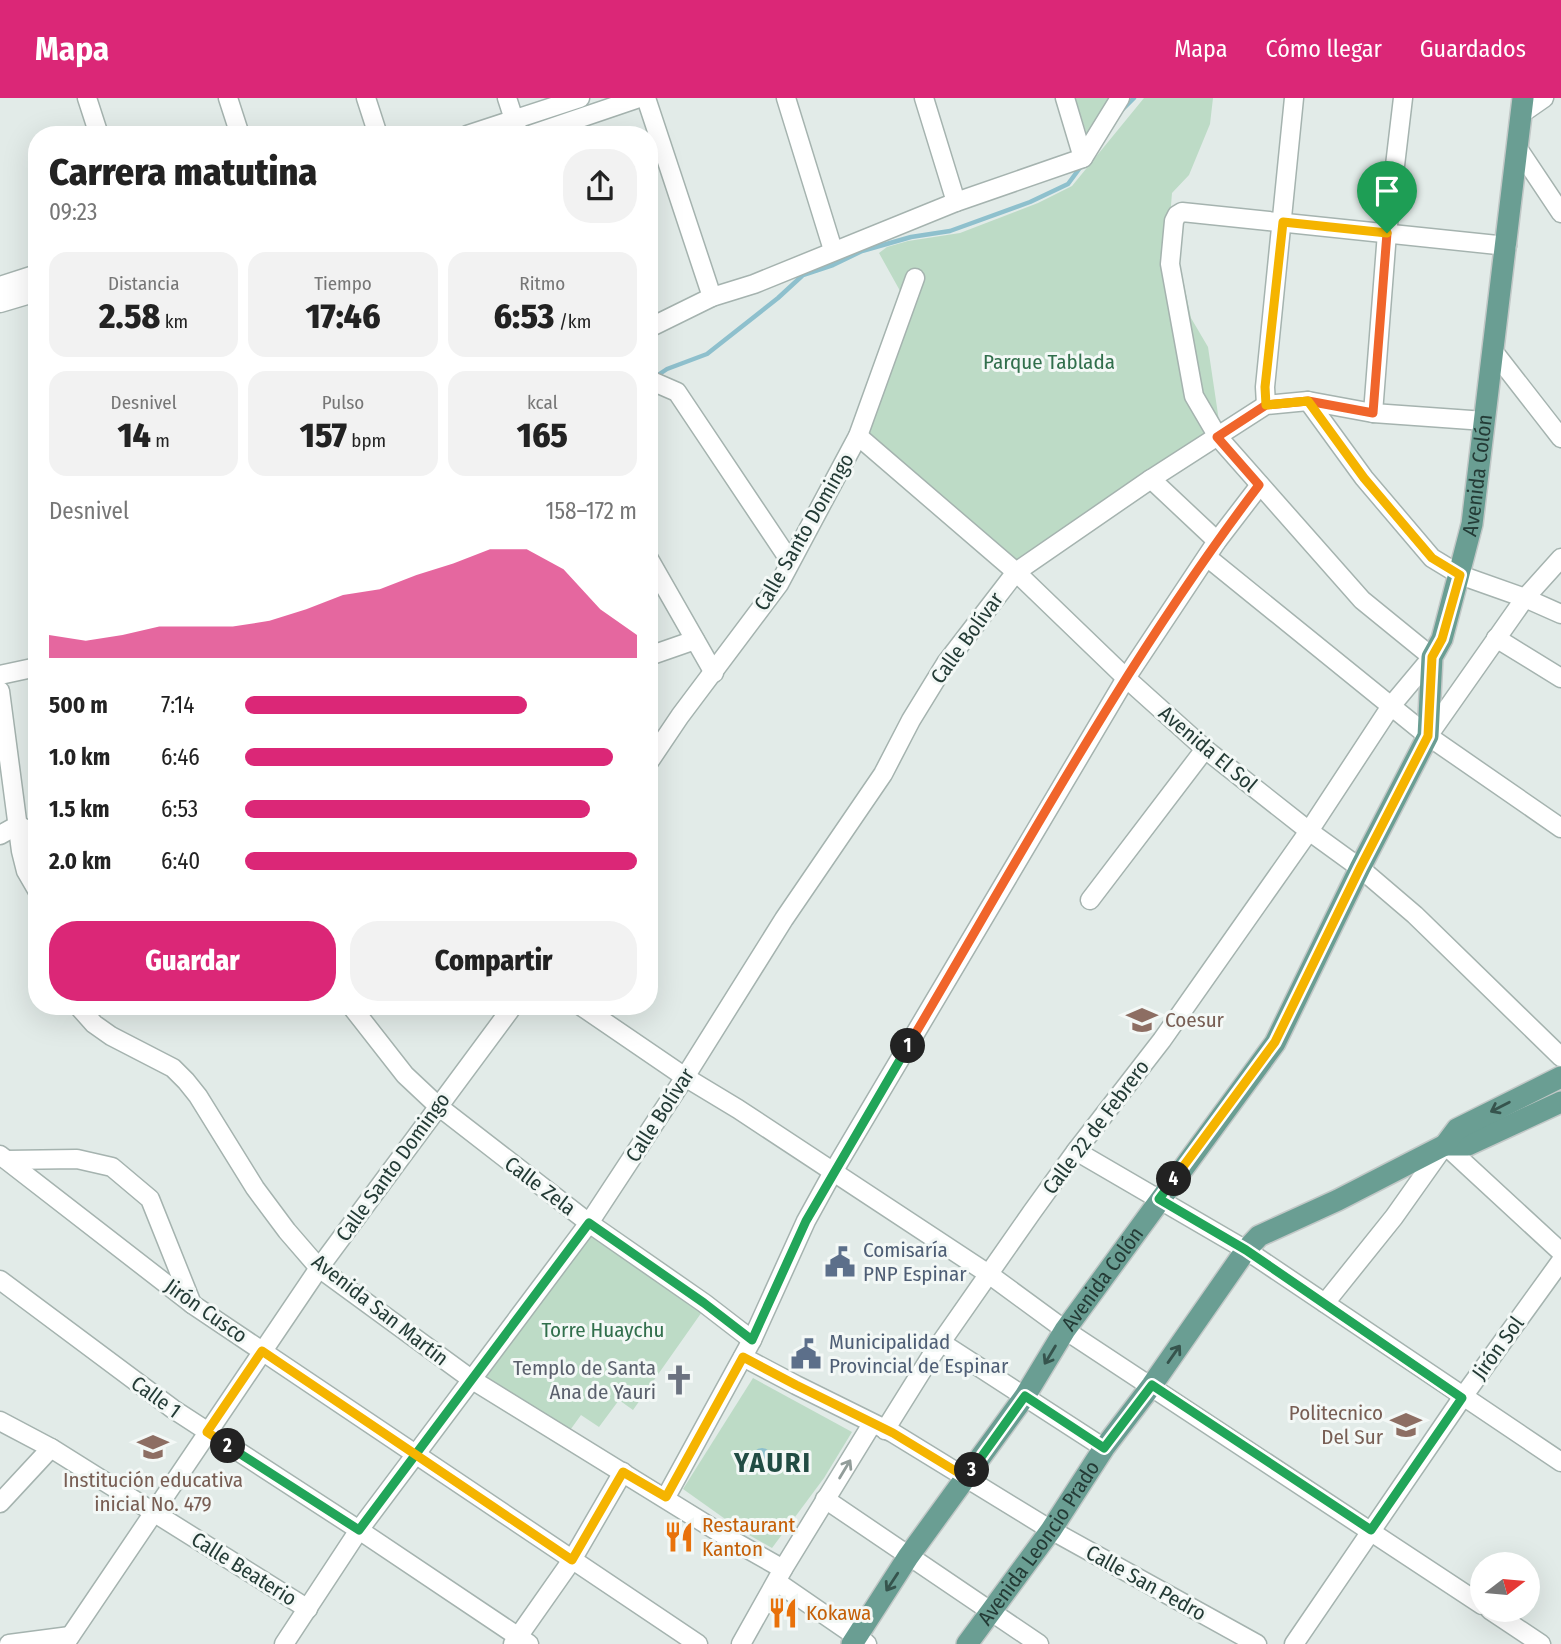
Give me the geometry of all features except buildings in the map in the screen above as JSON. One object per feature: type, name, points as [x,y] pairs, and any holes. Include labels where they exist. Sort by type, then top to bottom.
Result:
[{"type":"main road","name":"Avenida Colón","points":[[859,1642],[908,1557],[1025,1396],[1065,1330],[1275,1042],[1428,736],[1432,657],[1442,639],[1472,524],[1522,106]]},
{"type":"main road","name":"Avenida Leoncio Prado","points":[[967,1644],[1051,1530],[1104,1448],[1152,1385],[1246,1250],[1259,1236],[1338,1200],[1445,1144],[1457,1129],[1561,1077]]},
{"type":"main road","name":"Avenida Leoncio Prado","points":[[1445,1144],[1468,1145],[1561,1102]]},
{"type":"street","points":[[87,98],[96,126]]},
{"type":"street","points":[[228,98],[237,126]]},
{"type":"street","points":[[366,98],[375,126]]},
{"type":"street","points":[[507,98],[516,126]]},
{"type":"street","points":[[518,126],[580,98]]},
{"type":"street","points":[[557,126],[639,98]]},
{"type":"street","points":[[646,98],[655,126]]},
{"type":"street","points":[[786,98],[833,250]]},
{"type":"street","points":[[924,98],[956,202]]},
{"type":"street","points":[[1065,98],[1083,158]]},
{"type":"street","points":[[658,324],[712,297],[754,284],[956,202],[1083,158],[1120,98]]},
{"type":"street","points":[[1294,98],[1265,387],[1266,405],[1308,401],[1373,413],[1485,421]]},
{"type":"street","points":[[1373,413],[1387,233],[1403,98]]},
{"type":"street","points":[[1522,106],[1544,98]]},
{"type":"street","points":[[658,134],[712,297]]},
{"type":"street","points":[[1518,150],[1561,212]]},
{"type":"street","points":[[1432,657],[1362,600],[1217,437],[1194,396],[1170,264],[1174,221],[1182,212],[1507,246]]},
{"type":"street","points":[[3,288],[28,278]]},
{"type":"street","name":"Calle Santo Domingo","points":[[658,749],[779,584],[859,436],[915,278]]},
{"type":"street","points":[[3,288],[28,291]]},
{"type":"street","points":[[1494,352],[1561,438]]},
{"type":"street","points":[[658,384],[677,392],[790,561]]},
{"type":"street","points":[[1308,401],[1364,478],[1432,558],[1460,575],[1561,614]]},
{"type":"street","name":"Calle Bolívar","points":[[284,1644],[359,1530],[589,1223],[784,919],[883,774],[911,720],[946,663],[1016,572],[1151,479],[1266,405]]},
{"type":"street","name":"Avenida El Sol","points":[[859,436],[1016,572],[1126,678],[1205,749],[1308,831],[1360,868],[1415,915],[1561,1057]]},
{"type":"street","points":[[1151,479],[1217,541]]},
{"type":"street","points":[[666,1497],[752,1340],[806,1221],[833,1172],[1126,678],[1217,541],[1259,485]]},
{"type":"street","points":[[1207,557],[1428,736],[1561,828]]},
{"type":"street","points":[[1428,736],[1525,598],[1561,558]]},
{"type":"street","points":[[658,575],[714,673]]},
{"type":"street","points":[[1496,638],[1561,678]]},
{"type":"street","points":[[658,653],[695,640]]},
{"type":"street","name":"Calle 22 de Febrero","points":[[741,1644],[825,1499],[942,1343],[1076,1151],[1162,1040],[1308,831],[1391,706],[1432,657]]},
{"type":"street","points":[[0,675],[28,669]]},
{"type":"street","points":[[1431,682],[1460,692]]},
{"type":"street","points":[[0,691],[21,851],[28,874]]},
{"type":"street","points":[[1090,900],[1205,749]]},
{"type":"street","points":[[18,825],[28,830]]},
{"type":"street","points":[[0,835],[18,825]]},
{"type":"street","name":"Avenida San Martín","points":[[86,1015],[111,1036],[173,1068],[186,1081],[255,1188],[319,1268],[471,1379],[730,1539],[780,1575],[859,1642]]},
{"type":"street","name":"Calle Zela","points":[[358,1015],[404,1075],[438,1106],[589,1223],[752,1340]]},
{"type":"street","name":"Calle Santo Domingo","points":[[68,1640],[319,1268],[506,1015]]},
{"type":"street","points":[[594,1015],[990,1275],[1065,1330],[1470,1597]]},
{"type":"street","points":[[1325,1303],[1394,1217],[1445,1144],[1561,1252]]},
{"type":"street","points":[[1076,1151],[1246,1250],[1462,1398],[1561,1462]]},
{"type":"street","points":[[3,1158],[77,1159],[112,1167],[150,1199],[192,1304]]},
{"type":"street","name":"Jirón Cusco","points":[[3,1158],[192,1304],[698,1644]]},
{"type":"street","name":"Jirón Sol","points":[[1294,1644],[1462,1398],[1561,1261]]},
{"type":"street","name":"Calle 1","points":[[0,1280],[173,1409],[359,1530],[520,1641]]},
{"type":"street","points":[[942,1343],[1104,1448]]},
{"type":"street","name":"Calle San Pedro","points":[[743,1357],[878,1427],[1051,1530],[1256,1644]]},
{"type":"street","name":"Calle Beaterio","points":[[0,1421],[51,1448],[309,1609]]},
{"type":"street","points":[[0,1503],[51,1448]]},
{"type":"street","points":[[520,1641],[572,1560],[623,1472]]},
{"type":"street","points":[[825,1499],[1039,1644]]},
{"type":"street","points":[[1508,1622],[1541,1644]]},
{"type":"street","points":[[9,1644],[68,1640]]},
{"type":"green space","points":[[1075,98],[1122,98],[1088,138]]},
{"type":"green space","name":"Parque Tablada","points":[[1144,98],[1213,98],[1210,124],[1189,175],[1172,193],[1170,218],[1191,318],[1208,347],[1219,421],[1218,441],[1016,565],[868,432],[904,298],[879,253],[887,247],[908,241],[960,233],[1038,203],[1072,186]]},
{"type":"green space","name":"Torre Huaychu","points":[[589,1229],[704,1309],[633,1410],[619,1400],[599,1427],[581,1415],[568,1433],[479,1380]]},
{"type":"green space","points":[[753,1378],[852,1432],[824,1478],[772,1548],[742,1531],[683,1489]]},
{"type":"water","points":[[762,1448],[769,1451],[772,1458],[769,1465],[762,1468],[755,1465],[752,1458],[755,1451]]},
{"type":"waterway","points":[[1122,110],[1134,98]]},
{"type":"waterway","points":[[658,375],[707,354],[803,275],[862,251],[911,237],[950,231],[1030,202],[1068,184],[1082,165]]},
{"type":"place","name":"Coesur","points":[[1142,1020]]},
{"type":"place","name":"Comisaría PNP Espinar","points":[[840,1262]]},
{"type":"place","name":"Municipalidad Provincial de Espinar","points":[[806,1354]]},
{"type":"place","name":"Templo de Santa Ana de Yauri","points":[[679,1380]]},
{"type":"place","name":"Politecnico Del Sur","points":[[1406,1425]]},
{"type":"place","name":"Institución educativa inicial No. 479","points":[[153,1447]]},
{"type":"place","name":"Restaurant Kanton","points":[[679,1537]]},
{"type":"place","name":"Kokawa","points":[[783,1613]]},
{"type":"district","name":"YAURI","points":[[773,1462]]},
{"type":"route","points":[[1387,233],[1283,222],[1265,387],[1266,405],[1308,401],[1364,478],[1432,558],[1460,575],[1442,639],[1432,657],[1428,736],[1275,1042],[1159,1199],[1246,1250],[1462,1398],[1371,1530],[1152,1385],[1104,1448],[1025,1396],[967,1478],[893,1433],[743,1357],[666,1497],[623,1472],[572,1560],[416,1454],[377,1427],[262,1351],[207,1432],[359,1530],[416,1454],[471,1379],[589,1223],[752,1340],[806,1221],[833,1172],[1126,678],[1217,541],[1259,485],[1217,437],[1266,405],[1308,401],[1373,413],[1387,233]]}]
